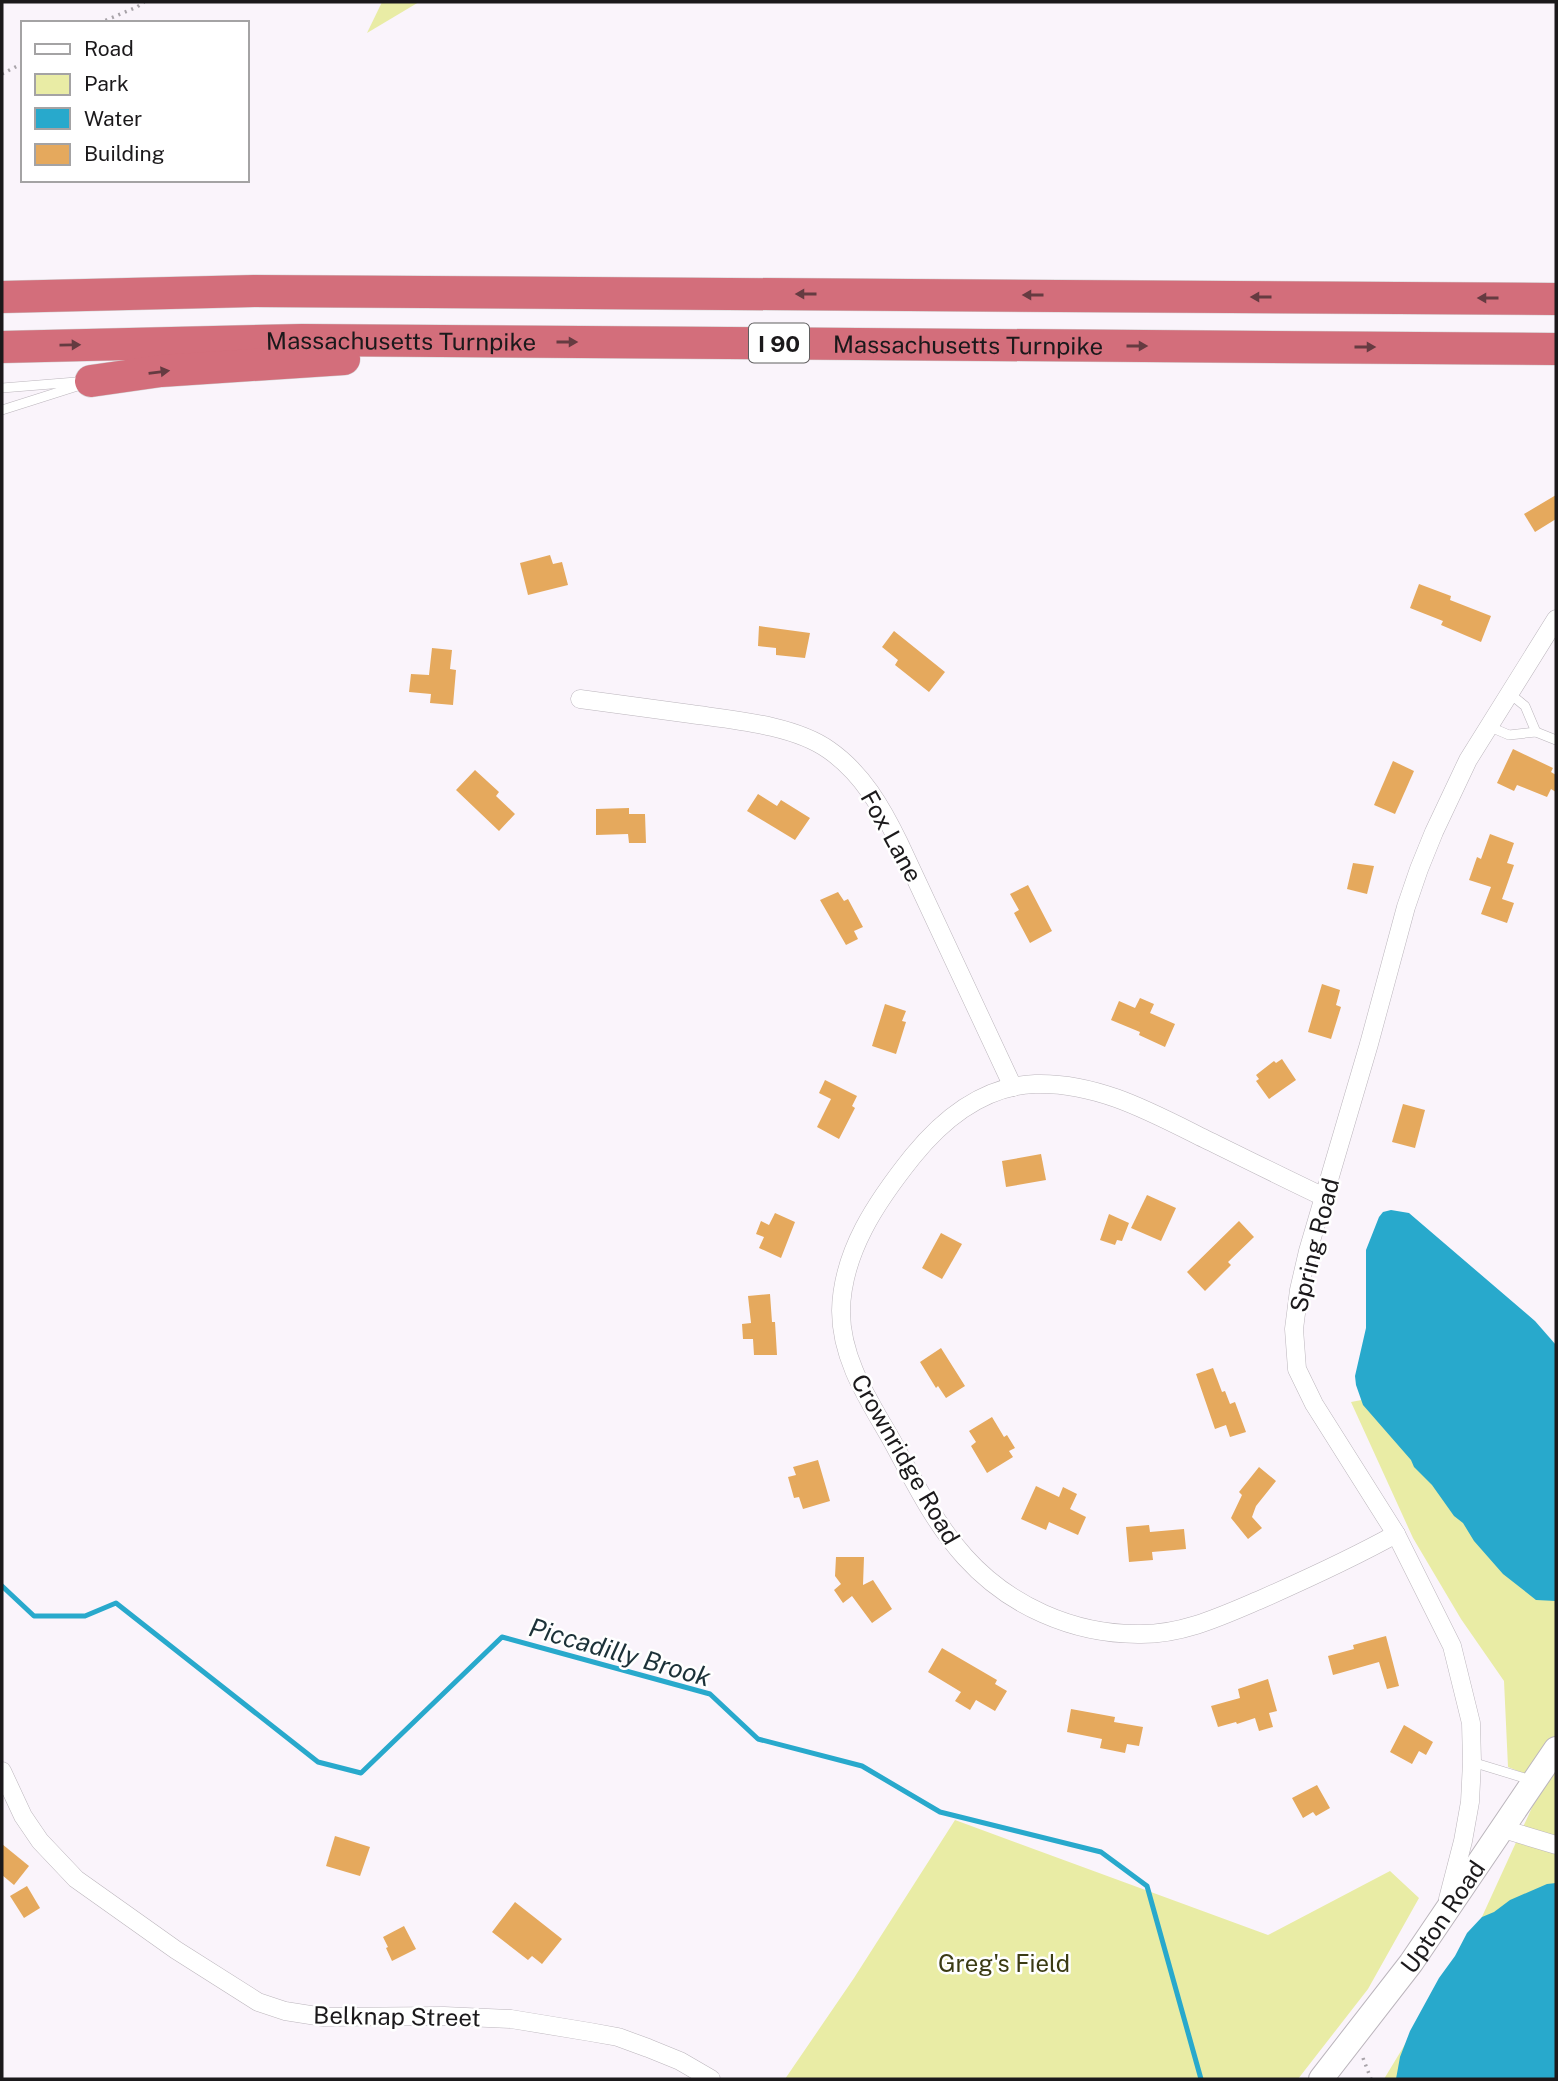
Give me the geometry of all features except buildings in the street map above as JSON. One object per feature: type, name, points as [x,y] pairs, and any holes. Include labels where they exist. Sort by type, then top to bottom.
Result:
[{"type":"highway","name":"Massachusetts Turnpike","points":[[2,297],[254,291],[1556,299]]},
{"type":"highway","name":"Massachusetts Turnpike","points":[[2,347],[302,340],[1556,349]]},
{"type":"highway","points":[[91,381],[161,371],[335,359],[507,342]]},
{"type":"main road","name":"Upton Road","points":[[1321,2079],[1387,1995],[1556,1749]]},
{"type":"street","name":"Spring Road","points":[[1444,1914],[1463,1841],[1472,1762],[1471,1723],[1452,1646],[1396,1534],[1314,1404],[1297,1368],[1294,1329],[1299,1290],[1406,907],[1434,832],[1468,760],[1556,619]]},
{"type":"street","name":"Fox Lane","points":[[580,699],[754,722],[792,732],[828,749],[858,775],[881,807],[899,843],[1013,1087]]},
{"type":"street","name":"Crownridge Road","points":[[1324,1198],[1110,1095],[1071,1085],[1031,1084],[993,1092],[958,1111],[928,1137],[903,1168],[859,1235],[846,1272],[841,1311],[845,1351],[861,1387],[941,1525],[965,1557],[994,1584],[1027,1606],[1063,1622],[1101,1632],[1141,1635],[1180,1630],[1218,1618],[1328,1570],[1396,1534]]},
{"type":"street","name":"Belknap Street","points":[[2,1771],[23,1816],[40,1841],[76,1879],[176,1950],[258,2002],[285,2011],[323,2017],[444,2016],[511,2019],[590,2032],[618,2037],[659,2052],[711,2079]]},
{"type":"street","points":[[1503,1829],[1556,1844]]},
{"type":"lane","points":[[2,388],[91,381]]},
{"type":"lane","points":[[2,410],[91,381]]},
{"type":"lane","points":[[1509,693],[1525,706],[1536,732]]},
{"type":"lane","points":[[1488,726],[1509,735],[1536,732],[1556,740]]},
{"type":"lane","points":[[1472,1762],[1535,1781]]},
{"type":"path","points":[[104,21],[144,2]]},
{"type":"path","points":[[2,74],[21,64]]},
{"type":"green space","points":[[382,2],[419,2],[367,33]]},
{"type":"green space","points":[[1556,1363],[1556,1751],[1540,1780],[1508,1767],[1504,1681],[1461,1619],[1413,1538],[1351,1402]]},
{"type":"green space","points":[[1556,1755],[1556,2079],[1384,2079],[1481,1919]]},
{"type":"green space","name":"Greg's Field","points":[[955,1820],[1268,1935],[1390,1871],[1419,1898],[1368,1989],[1298,2079],[785,2079],[854,1978]]},
{"type":"water","points":[[1391,1210],[1409,1213],[1535,1321],[1556,1345],[1556,1601],[1536,1600],[1503,1574],[1474,1541],[1463,1523],[1454,1516],[1432,1485],[1363,1405],[1355,1376],[1366,1328],[1366,1250],[1379,1217],[1383,1212]]},
{"type":"water","points":[[1556,1883],[1556,2079],[1396,2079],[1400,2057],[1410,2031],[1467,1933],[1482,1917],[1510,1900],[1547,1884]]},
{"type":"waterway","name":"Piccadilly Brook","points":[[2,1586],[34,1616],[85,1616],[116,1603],[318,1762],[361,1773],[502,1637],[710,1694],[758,1739],[862,1766],[940,1812],[1101,1852],[1147,1886],[1201,2079]]}]
